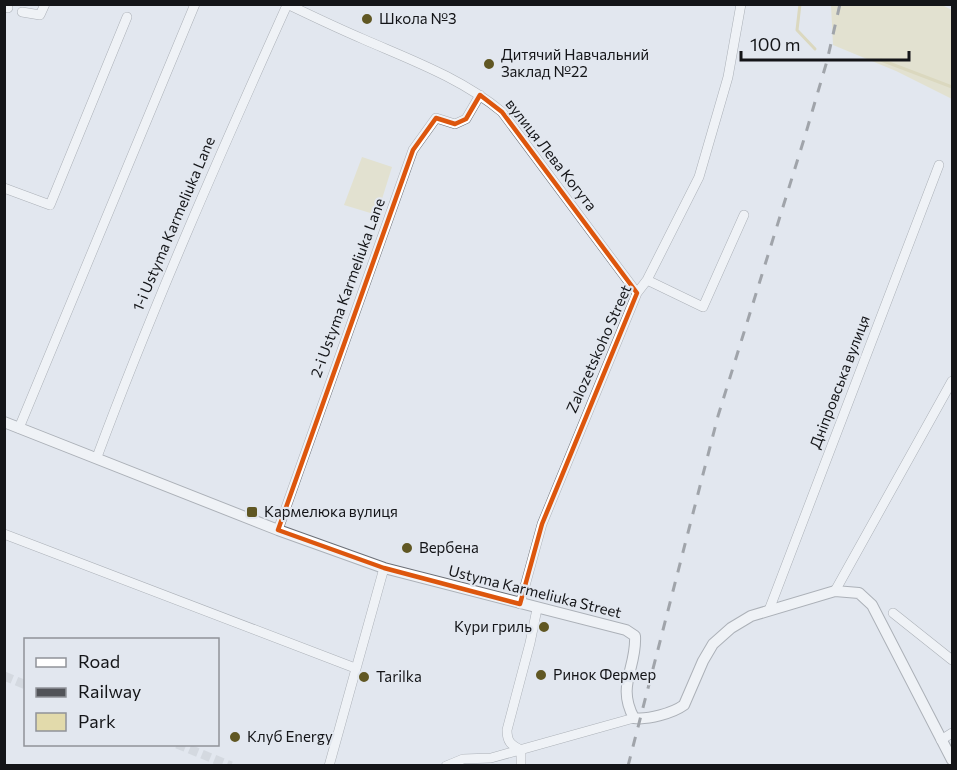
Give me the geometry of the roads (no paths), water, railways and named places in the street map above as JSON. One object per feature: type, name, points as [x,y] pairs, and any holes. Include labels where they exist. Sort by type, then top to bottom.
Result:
[{"type":"street","points":[[22,12],[40,15],[45,4]]},
{"type":"street","points":[[19,428],[195,4]]},
{"type":"street","name":"Zalozetskoho Street","points":[[520,604],[542,524],[637,293],[647,280],[699,177],[728,77],[741,4]]},
{"type":"street","name":"вулиця Лева Когута","points":[[287,5],[447,77],[480,95],[502,112],[637,293]]},
{"type":"street","name":"1-i Ustyma Karmeliuka Lane","points":[[97,457],[130,367],[194,212],[287,5]]},
{"type":"street","points":[[4,188],[50,204],[127,16]]},
{"type":"street","name":"2-i Ustyma Karmeliuka Lane","points":[[278,530],[413,150],[436,118],[455,124],[466,119],[480,95]]},
{"type":"street","name":"Дніпровська вулиця","points":[[769,610],[939,165]]},
{"type":"street","points":[[647,280],[703,307],[744,215]]},
{"type":"street","points":[[835,591],[952,381]]},
{"type":"street","name":"Ustyma Karmeliuka Street","points":[[4,422],[278,530],[384,568],[626,630],[635,636],[636,648],[625,690],[627,706],[634,718]]},
{"type":"street","points":[[4,534],[355,668]]},
{"type":"street","points":[[329,765],[384,568]]},
{"type":"street","points":[[446,765],[463,759],[481,759],[521,750],[634,718],[640,719],[669,712],[684,705],[713,644],[730,628],[751,616],[835,591],[859,593],[872,605],[952,760]]},
{"type":"street","points":[[521,750],[511,745],[507,739],[507,730],[537,609]]},
{"type":"street","points":[[893,613],[952,660]]},
{"type":"street","points":[[941,740],[952,733]]},
{"type":"street","points":[[521,750],[521,765]]},
{"type":"waterway","points":[[800,4],[797,30],[815,49]]},
{"type":"waterway","points":[[881,60],[952,87]]},
{"type":"tunnel","points":[[4,676],[24,684]]},
{"type":"tunnel","points":[[182,746],[231,766]]},
{"type":"railway","points":[[628,766],[718,416],[805,136],[827,61],[840,4]]},
{"type":"place","name":"Школа №3","points":[[367,19]]},
{"type":"place","name":"Дитячий Навчальний Заклад №22","points":[[489,64]]},
{"type":"place","name":"Кармелюка вулиця","points":[[252,512]]},
{"type":"place","name":"Вербена","points":[[407,548]]},
{"type":"place","name":"Кури гриль","points":[[544,627]]},
{"type":"place","name":"Ринок Фермер","points":[[541,675]]},
{"type":"place","name":"Tarilka","points":[[364,677]]},
{"type":"place","name":"Клуб Energy","points":[[235,737]]}]
